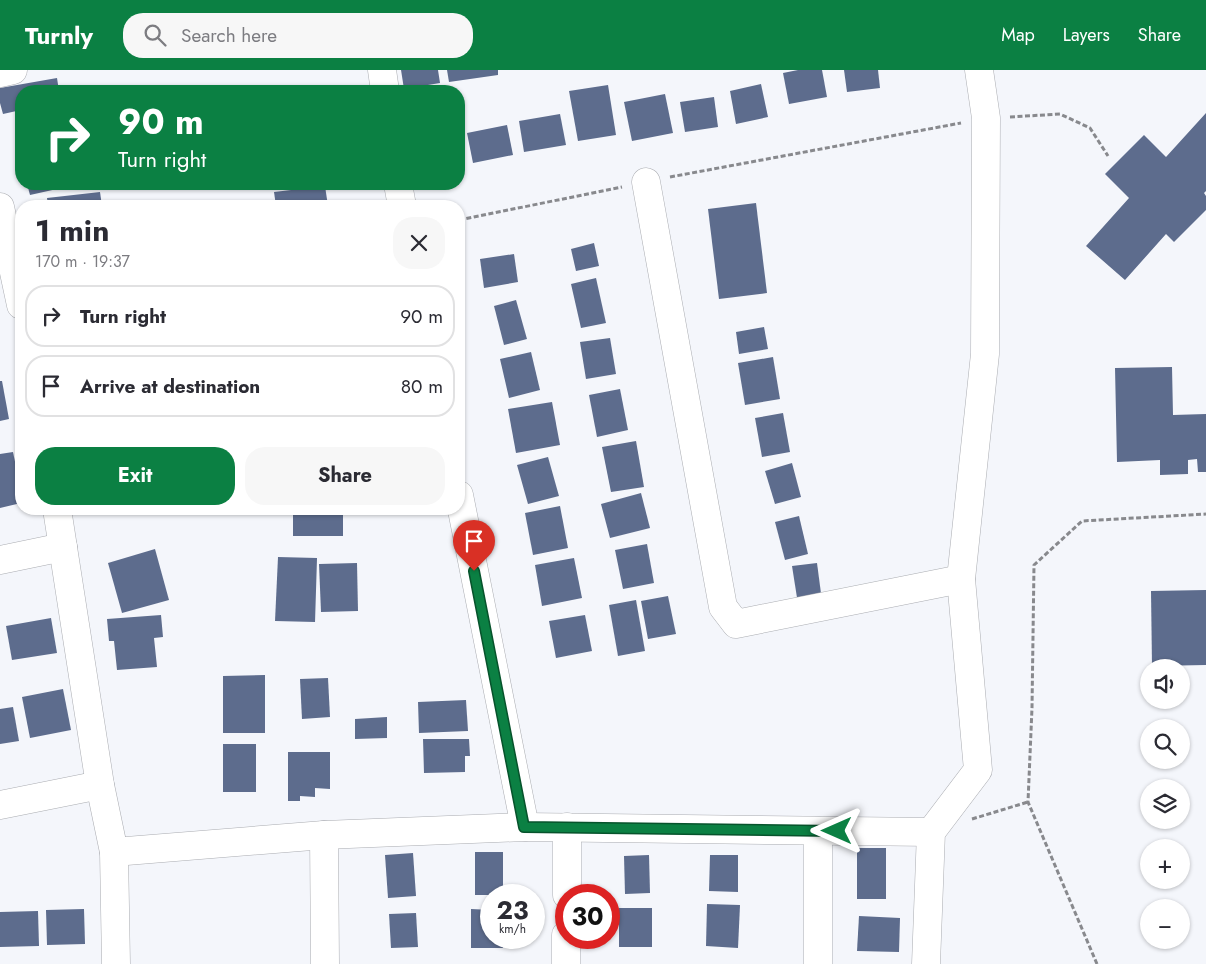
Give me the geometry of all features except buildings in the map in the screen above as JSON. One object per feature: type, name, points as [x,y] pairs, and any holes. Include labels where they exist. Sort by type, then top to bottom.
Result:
[{"type":"street","points":[[0,73],[13,70]]},
{"type":"street","points":[[382,70],[384,85]]},
{"type":"street","points":[[926,964],[931,832],[978,770],[961,579],[984,354],[986,118],[979,70]]},
{"type":"street","points":[[646,182],[723,607],[736,624],[961,579]]},
{"type":"street","points":[[0,207],[15,277]]},
{"type":"street","points":[[58,515],[100,784],[114,852],[116,964]]},
{"type":"street","points":[[463,515],[524,827]]},
{"type":"street","points":[[0,560],[63,547]]},
{"type":"street","points":[[0,805],[100,784]]},
{"type":"street","points":[[114,852],[324,835],[524,827],[931,832]]},
{"type":"street","points":[[567,827],[567,884]]},
{"type":"street","points":[[818,831],[818,964]]},
{"type":"street","points":[[324,835],[325,964]]},
{"type":"street","points":[[566,949],[566,964]]},
{"type":"path","points":[[465,219],[646,182],[986,118],[1060,114],[1090,128],[1108,156]]},
{"type":"path","points":[[1097,964],[1028,802],[1032,708],[1034,565],[1082,521],[1206,514]]},
{"type":"path","points":[[966,821],[1028,802]]},
{"type":"route","points":[[474,571],[524,827],[837,831]]}]
